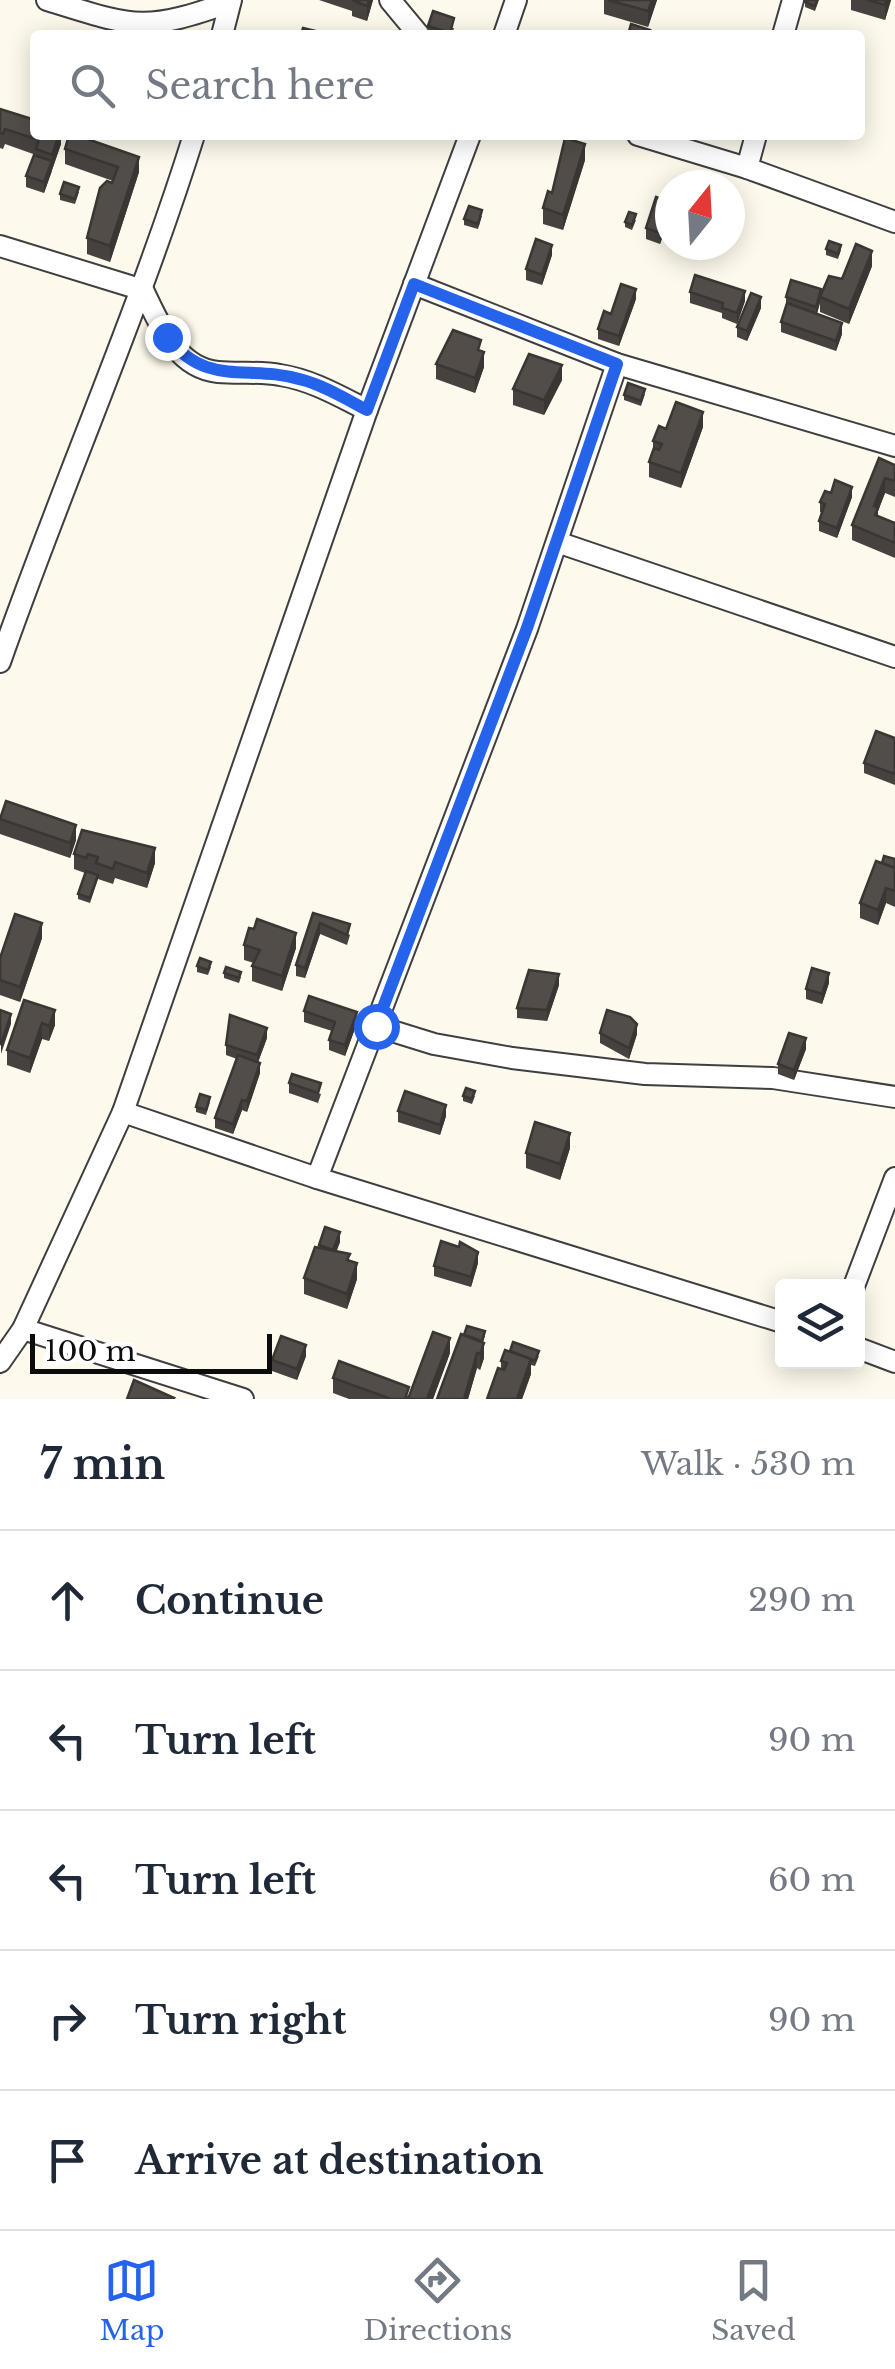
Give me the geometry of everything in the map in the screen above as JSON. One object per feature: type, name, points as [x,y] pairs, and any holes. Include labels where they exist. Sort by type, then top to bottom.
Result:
[{"type":"street","points":[[46,0],[126,24],[165,24],[230,1]]},
{"type":"street","points":[[390,0],[414,30]]},
{"type":"street","points":[[506,30],[516,0]]},
{"type":"street","points":[[785,30],[793,0]]},
{"type":"street","points":[[223,30],[230,1]]},
{"type":"street","points":[[0,662],[48,524],[143,290],[192,140]]},
{"type":"street","points":[[0,1362],[24,1329],[123,1112],[367,410],[468,140]]},
{"type":"street","points":[[655,140],[747,168],[895,222]]},
{"type":"street","points":[[747,168],[755,140]]},
{"type":"street","points":[[0,246],[143,290],[167,337],[194,364],[212,372],[276,374],[305,380],[367,410]]},
{"type":"street","points":[[414,284],[617,364],[895,446]]},
{"type":"street","points":[[316,1178],[557,542],[617,364]]},
{"type":"street","points":[[557,542],[895,657]]},
{"type":"street","points":[[376,1026],[434,1044],[512,1058],[645,1074],[773,1078],[895,1097]]},
{"type":"street","points":[[123,1112],[316,1178],[775,1320]]},
{"type":"street","points":[[857,1279],[895,1178]]},
{"type":"street","points":[[24,1329],[244,1399]]},
{"type":"street","points":[[865,1351],[895,1362]]},
{"type":"building","points":[[608,0],[652,0],[648,11]]},
{"type":"building","points":[[433,11],[454,18],[451,30],[428,26]]},
{"type":"building","points":[[0,109],[30,118],[30,137],[5,129],[0,133]]},
{"type":"building","points":[[39,140],[57,140],[52,155],[36,149]]},
{"type":"building","points":[[68,140],[90,140],[139,157],[110,246],[87,238],[100,188],[107,181],[112,183],[118,167],[65,149]]},
{"type":"building","points":[[565,140],[585,144],[563,215],[543,208],[548,191],[552,193]]},
{"type":"building","points":[[34,155],[52,161],[44,182],[26,176]]},
{"type":"building","points":[[64,182],[79,187],[75,199],[60,194]]},
{"type":"building","points":[[655,200],[655,231],[646,228]]},
{"type":"building","points":[[469,206],[482,210],[478,224],[464,219]]},
{"type":"building","points":[[629,212],[636,214],[632,225],[625,222]]},
{"type":"building","points":[[536,239],[552,245],[542,275],[526,269]]},
{"type":"building","points":[[829,241],[841,245],[838,254],[826,249]]},
{"type":"building","points":[[856,244],[872,251],[849,309],[820,297],[829,276],[842,279]]},
{"type":"building","points":[[695,275],[745,291],[737,313],[722,308],[723,303],[690,292]]},
{"type":"building","points":[[791,280],[821,289],[816,307],[786,297]]},
{"type":"building","points":[[621,284],[636,289],[619,336],[598,329],[604,311],[611,314]]},
{"type":"building","points":[[751,293],[761,297],[747,331],[737,327]]},
{"type":"building","points":[[787,303],[842,323],[836,341],[781,322]]},
{"type":"building","points":[[453,330],[481,340],[478,350],[484,352],[475,378],[436,364]]},
{"type":"building","points":[[529,354],[562,365],[544,400],[513,389]]},
{"type":"building","points":[[628,383],[645,389],[641,401],[624,395]]},
{"type":"building","points":[[676,402],[703,412],[681,473],[649,462],[654,448],[659,450],[662,444],[653,441],[659,426],[666,429]]},
{"type":"building","points":[[879,458],[895,465],[895,481],[885,478],[874,506],[878,508],[875,515],[895,523],[895,543],[852,525]]},
{"type":"building","points":[[835,480],[852,487],[837,528],[819,521],[825,504],[820,502],[825,491],[831,493]]},
{"type":"building","points":[[876,731],[895,738],[895,774],[864,763]]},
{"type":"building","points":[[6,801],[76,825],[70,843],[0,819]]},
{"type":"building","points":[[82,830],[155,848],[147,873],[115,862],[113,869],[96,863],[98,857],[74,854]]},
{"type":"building","points":[[884,856],[895,859],[895,868],[882,863]]},
{"type":"building","points":[[876,861],[895,868],[895,891],[886,888],[878,910],[860,903]]},
{"type":"building","points":[[86,871],[98,875],[90,898],[78,894]]},
{"type":"building","points":[[313,913],[350,924],[347,935],[320,923],[305,968],[296,965]]},
{"type":"building","points":[[15,914],[42,923],[20,987],[0,980],[0,958]]},
{"type":"building","points":[[257,919],[296,933],[282,976],[252,966],[260,950],[244,945],[249,928],[254,929]]},
{"type":"building","points":[[200,958],[211,962],[208,970],[197,966]]},
{"type":"building","points":[[226,967],[241,972],[239,978],[224,973]]},
{"type":"building","points":[[812,968],[829,973],[822,994],[806,989]]},
{"type":"building","points":[[529,970],[559,974],[547,1010],[517,1008]]},
{"type":"building","points":[[309,996],[357,1012],[345,1045],[329,1040],[335,1022],[304,1011]]},
{"type":"building","points":[[24,1000],[55,1010],[49,1026],[42,1023],[30,1058],[7,1050]]},
{"type":"building","points":[[0,1010],[11,1014],[1,1044],[0,1043]]},
{"type":"building","points":[[607,1010],[630,1017],[637,1024],[629,1048],[600,1033]]},
{"type":"building","points":[[230,1015],[267,1028],[257,1055],[226,1045]]},
{"type":"building","points":[[789,1033],[806,1038],[794,1070],[778,1064]]},
{"type":"building","points":[[238,1055],[260,1063],[247,1101],[242,1100],[233,1124],[215,1118]]},
{"type":"building","points":[[292,1074],[321,1083],[318,1093],[289,1083]]},
{"type":"building","points":[[466,1088],[475,1091],[472,1099],[463,1096]]},
{"type":"building","points":[[405,1091],[446,1105],[440,1125],[398,1111]]},
{"type":"building","points":[[200,1094],[210,1097],[206,1110],[196,1107]]},
{"type":"building","points":[[535,1122],[570,1133],[560,1164],[526,1153]]},
{"type":"building","points":[[325,1227],[340,1232],[333,1250],[319,1245]]},
{"type":"building","points":[[441,1241],[459,1247],[460,1242],[478,1252],[471,1277],[434,1266]]},
{"type":"building","points":[[315,1247],[350,1254],[347,1260],[357,1263],[347,1294],[304,1278]]},
{"type":"building","points":[[467,1326],[485,1331],[482,1341],[464,1335]]},
{"type":"building","points":[[433,1332],[450,1338],[427,1399],[408,1399]]},
{"type":"building","points":[[461,1334],[484,1343],[480,1354],[477,1353],[464,1399],[437,1399]]},
{"type":"building","points":[[281,1336],[306,1345],[297,1369],[272,1360]]},
{"type":"building","points":[[513,1342],[539,1351],[535,1361],[510,1351]]},
{"type":"building","points":[[505,1350],[531,1359],[517,1399],[487,1399],[498,1368],[504,1370],[507,1363],[501,1361]]},
{"type":"building","points":[[339,1361],[409,1387],[405,1399],[391,1399],[333,1378]]},
{"type":"building","points":[[134,1380],[174,1398],[127,1399]]},
{"type":"route","points":[[167,337],[182,356],[212,372],[276,374],[305,380],[367,410],[414,284],[617,364],[527,628],[376,1026]]}]
